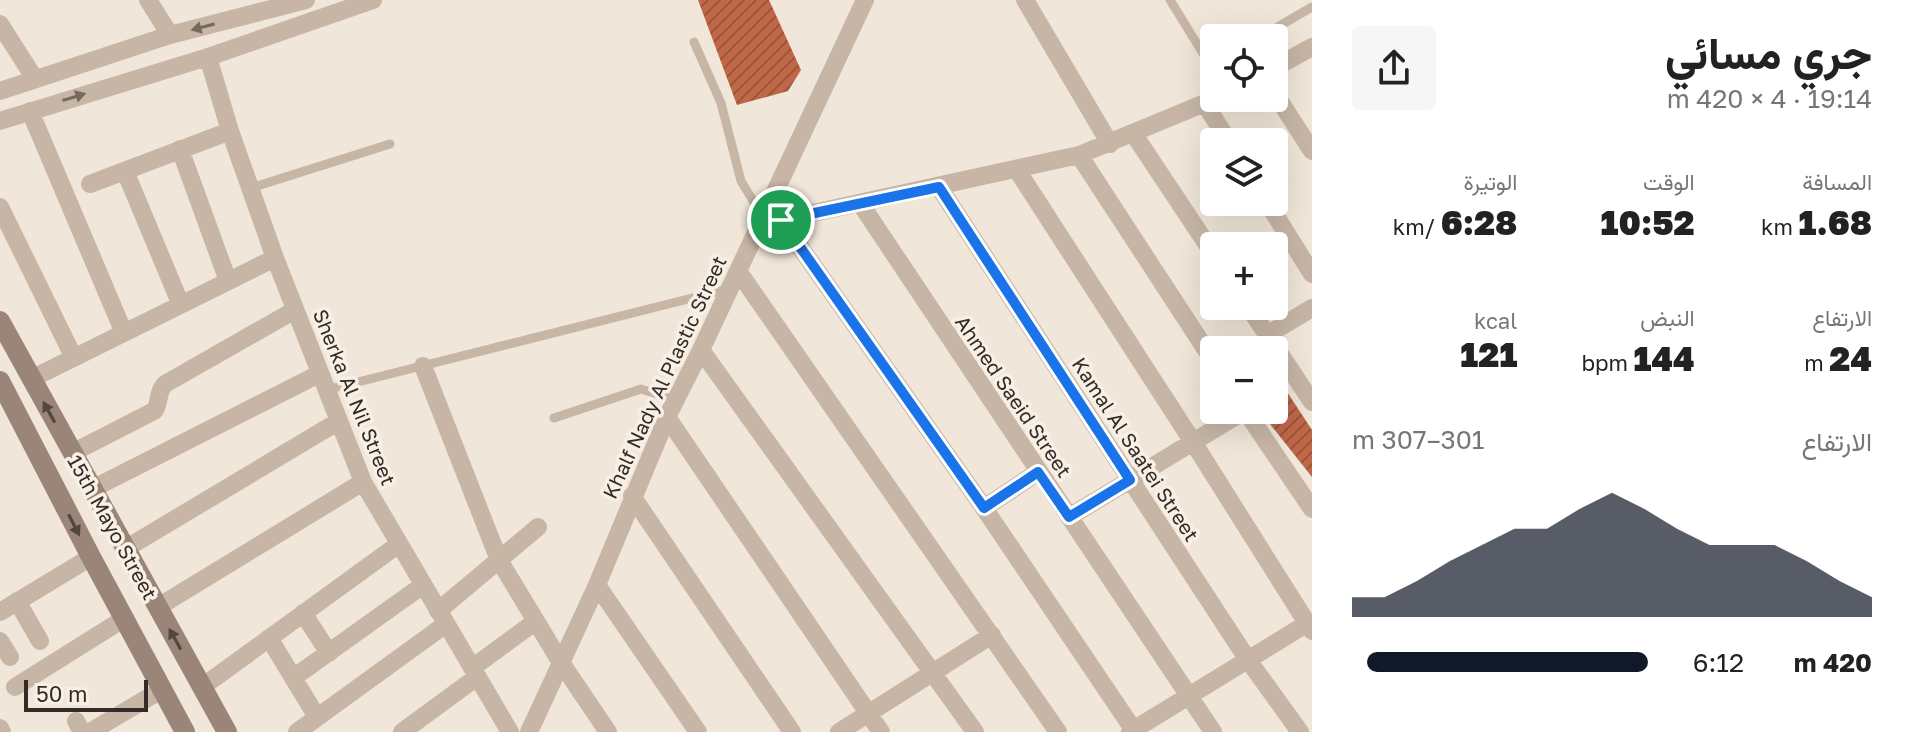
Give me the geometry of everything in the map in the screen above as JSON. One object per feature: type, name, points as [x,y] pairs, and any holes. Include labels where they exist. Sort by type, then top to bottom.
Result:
[{"type":"main road","name":"15th Mayo Street","points":[[0,321],[227,732]]},
{"type":"main road","name":"15th Mayo Street","points":[[0,381],[185,732]]},
{"type":"street","points":[[148,0],[170,35]]},
{"type":"street","points":[[0,91],[252,7],[306,0]]},
{"type":"street","points":[[0,121],[208,57],[373,0]]},
{"type":"street","name":"Khalf Nady Al Plastic Street","points":[[529,732],[597,585],[632,496],[672,408],[728,289],[770,215],[865,0]]},
{"type":"street","points":[[1025,0],[1110,144]]},
{"type":"street","points":[[0,24],[35,79]]},
{"type":"street","points":[[1288,60],[1312,47]]},
{"type":"street","name":"Sherka Al Nil Street","points":[[208,57],[230,131],[275,258],[363,482],[510,732]]},
{"type":"street","points":[[1017,170],[1310,627],[1248,660],[1133,731],[984,508],[770,215],[860,203],[1079,155],[1200,106]]},
{"type":"street","points":[[30,111],[124,333]]},
{"type":"street","points":[[1287,112],[1312,151]]},
{"type":"street","points":[[90,184],[230,131]]},
{"type":"street","points":[[1133,133],[1200,234]]},
{"type":"street","points":[[180,149],[228,281]]},
{"type":"street","points":[[1079,155],[1200,341]]},
{"type":"street","points":[[125,171],[181,305]]},
{"type":"street","name":"Kamal Al Saatei Street","points":[[939,187],[1248,660],[1300,732]]},
{"type":"street","name":"Ahmed Saeid Street","points":[[860,203],[1213,732]]},
{"type":"street","points":[[0,207],[74,358]]},
{"type":"street","points":[[1276,216],[1312,274]]},
{"type":"street","points":[[31,379],[275,258]]},
{"type":"street","points":[[738,271],[1058,732]]},
{"type":"street","points":[[1267,335],[1312,308]]},
{"type":"street","points":[[72,453],[154,411],[158,393],[165,384],[295,310]]},
{"type":"street","points":[[1257,320],[1312,402]]},
{"type":"street","points":[[701,350],[975,732]]},
{"type":"street","points":[[423,366],[499,560],[560,661],[608,732]]},
{"type":"street","points":[[92,489],[323,382]]},
{"type":"street","points":[[672,408],[881,732]]},
{"type":"street","points":[[125,549],[339,421]]},
{"type":"street","points":[[1069,517],[1223,424]]},
{"type":"street","points":[[1255,424],[1312,509]]},
{"type":"street","points":[[984,508],[1038,472]]},
{"type":"street","points":[[158,607],[363,482]]},
{"type":"street","points":[[632,496],[792,732]]},
{"type":"street","points":[[297,732],[442,617],[499,560],[538,527]]},
{"type":"street","points":[[202,687],[399,544]]},
{"type":"street","points":[[0,612],[91,557]]},
{"type":"street","points":[[293,678],[423,585]]},
{"type":"street","points":[[597,585],[698,732]]},
{"type":"street","points":[[17,601],[40,641]]},
{"type":"street","points":[[303,613],[329,653]]},
{"type":"street","points":[[15,687],[125,618]]},
{"type":"street","points":[[402,732],[536,621]]},
{"type":"street","points":[[839,732],[992,635]]},
{"type":"street","points":[[269,638],[317,717]]},
{"type":"street","points":[[83,728],[163,689]]},
{"type":"lane","points":[[1170,0],[1200,49]]},
{"type":"lane","points":[[1283,24],[1312,7]]},
{"type":"lane","points":[[694,42],[721,103],[741,181],[770,215]]},
{"type":"lane","points":[[251,188],[390,144]]},
{"type":"lane","points":[[323,382],[423,366],[728,289]]},
{"type":"lane","points":[[554,418],[641,389],[672,408]]},
{"type":"building","points":[[698,0],[769,0],[801,70],[788,91],[737,105]]},
{"type":"building","points":[[1288,393],[1312,430],[1312,477],[1270,424],[1288,424]]},
{"type":"route","points":[[939,187],[1130,480],[1069,517],[1038,472],[984,508],[781,220],[939,187]]}]
